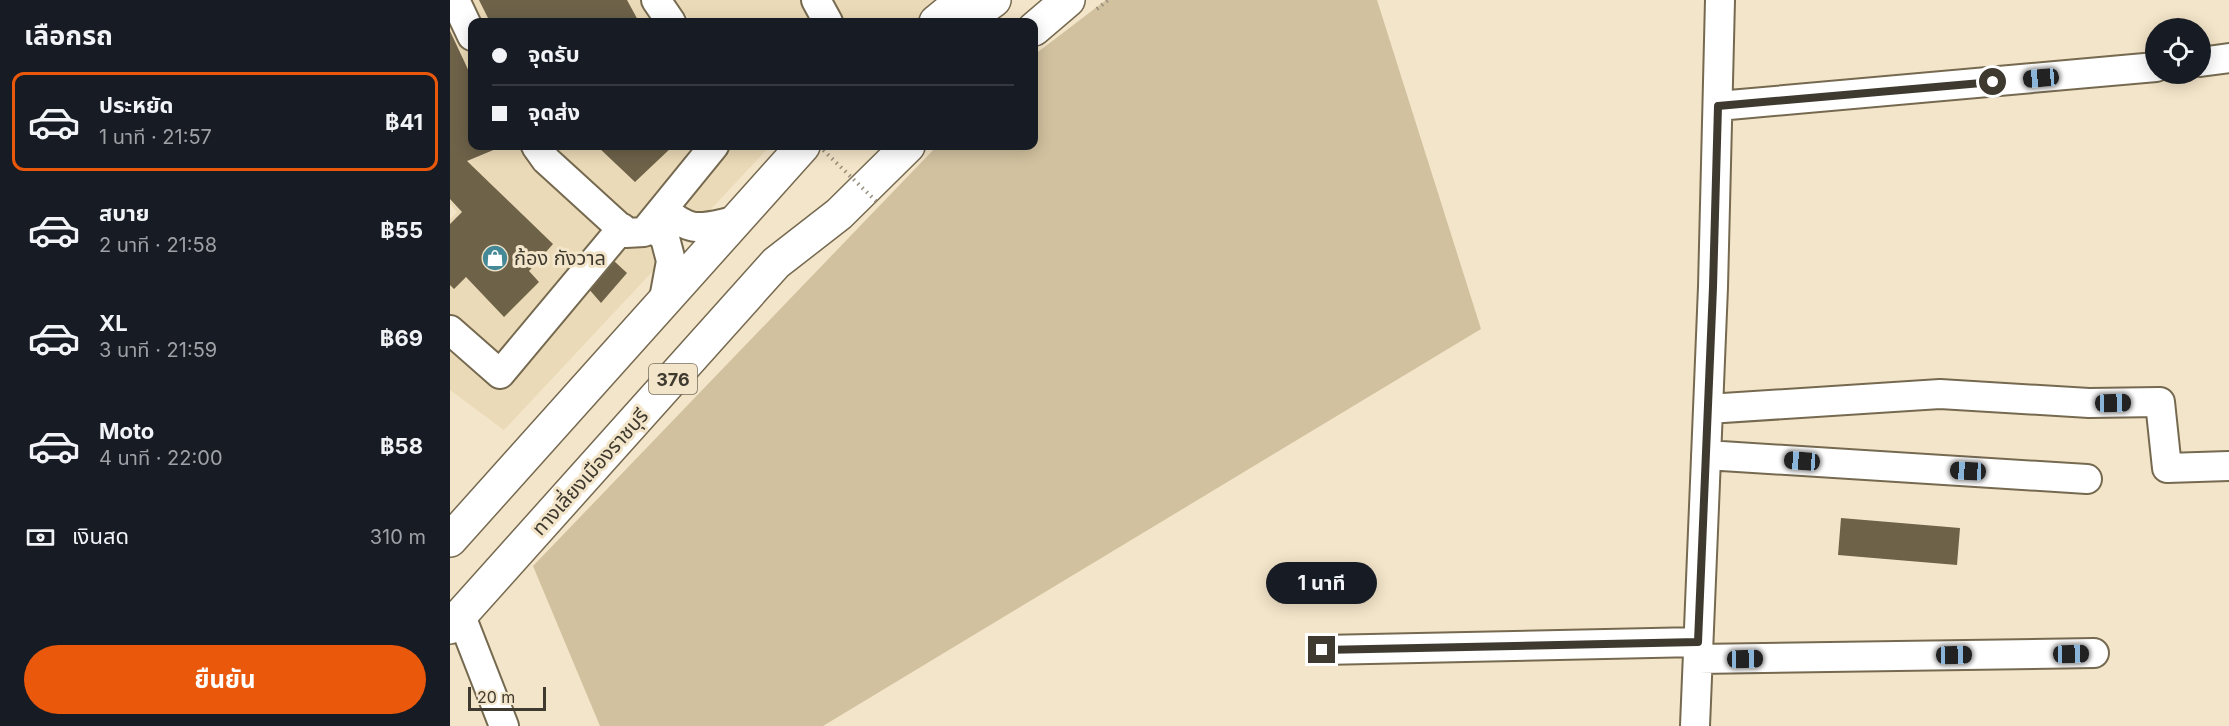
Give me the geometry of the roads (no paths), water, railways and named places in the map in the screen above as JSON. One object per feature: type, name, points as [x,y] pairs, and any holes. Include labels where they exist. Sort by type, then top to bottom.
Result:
[{"type":"main road","points":[[941,18],[963,0]]},
{"type":"main road","points":[[968,18],[993,0]]},
{"type":"main road","points":[[1015,18],[1039,0]]},
{"type":"main road","points":[[1038,26],[1068,0]]},
{"type":"main road","points":[[450,540],[744,211],[802,150]]},
{"type":"main road","name":"ทางเลี่ยงเมืองราชบุรี","points":[[456,621],[776,263],[839,198],[880,150]]},
{"type":"main road","name":"ทางเลี่ยงเมืองราชบุรี","points":[[776,263],[839,214],[904,150]]},
{"type":"street","points":[[455,0],[468,28]]},
{"type":"street","points":[[656,0],[668,18]]},
{"type":"street","points":[[816,0],[826,18]]},
{"type":"street","points":[[1695,726],[1708,409],[1720,0]]},
{"type":"street","points":[[2211,60],[2229,58]]},
{"type":"street","points":[[1718,106],[2145,68]]},
{"type":"street","points":[[539,150],[626,233],[644,232],[711,150]]},
{"type":"street","points":[[657,217],[701,228],[744,211]]},
{"type":"street","points":[[657,217],[671,261],[664,300]]},
{"type":"street","points":[[450,330],[500,374],[622,228]]},
{"type":"street","points":[[1708,409],[1940,394],[2089,403],[2160,402],[2167,468],[2229,466]]},
{"type":"street","points":[[1706,455],[2087,479]]},
{"type":"street","points":[[456,621],[504,726]]},
{"type":"street","points":[[1322,650],[2094,653]]},
{"type":"place","name":"ก้อง กังวาล","points":[[495,258]]}]
